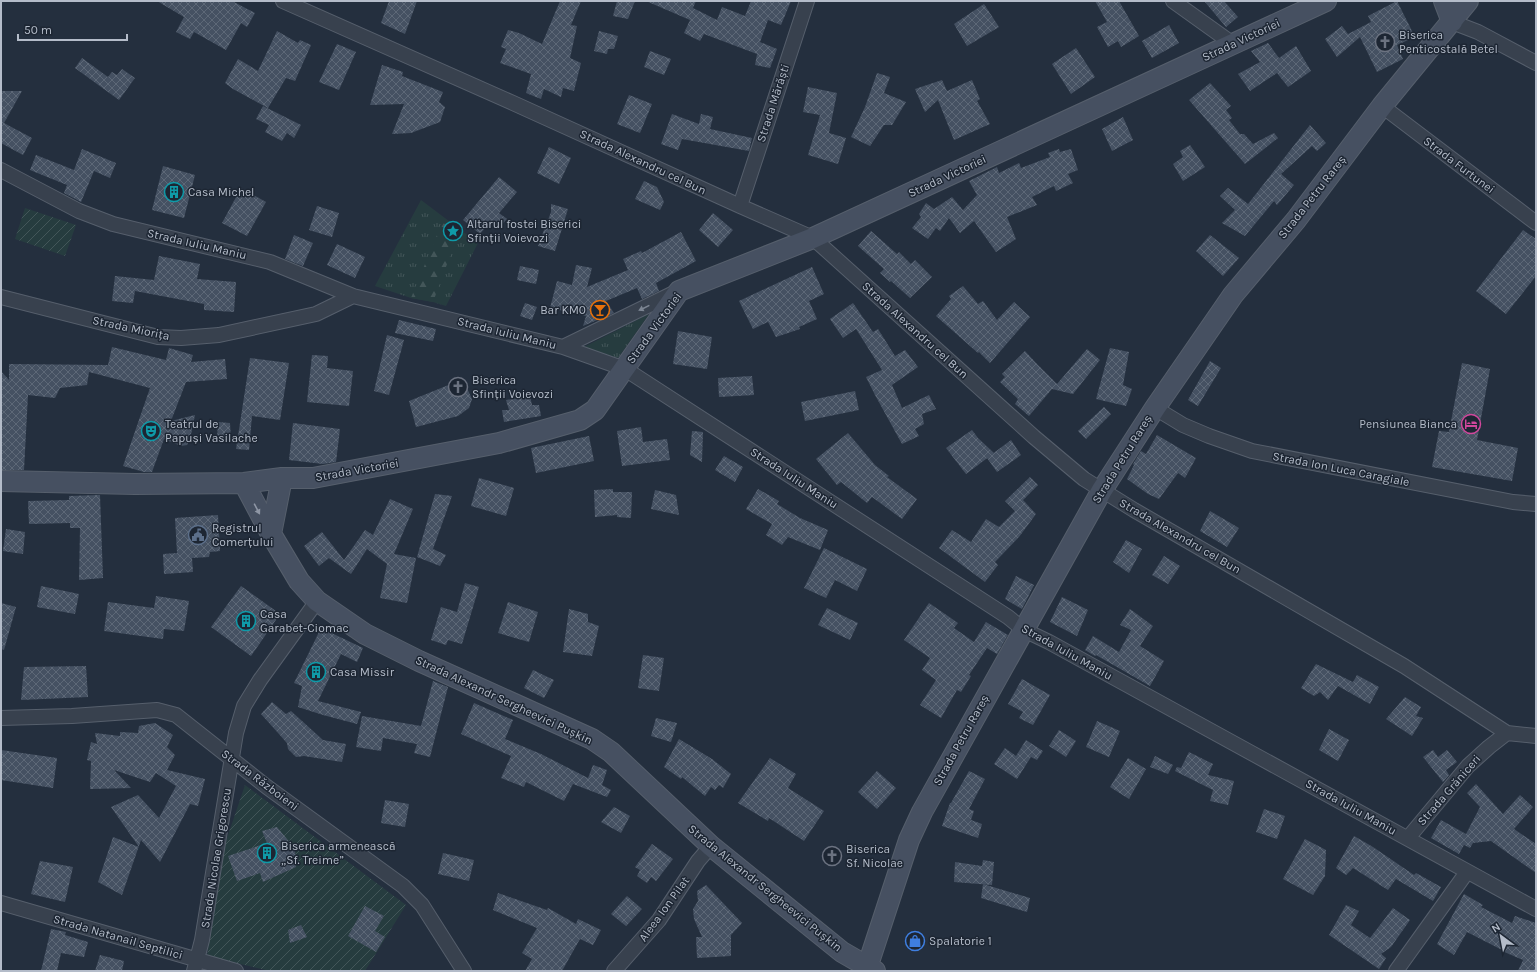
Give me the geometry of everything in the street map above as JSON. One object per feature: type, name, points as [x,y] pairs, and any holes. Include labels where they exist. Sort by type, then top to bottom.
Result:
[{"type":"street","name":"Strada Alexandru cel Bun","points":[[283,1],[513,102],[813,238],[1034,437],[1084,479],[1404,666],[1507,733]]},
{"type":"street","name":"Strada Mărăști","points":[[740,206],[807,1]]},
{"type":"street","points":[[1173,1],[1233,44]]},
{"type":"street","name":"Strada Victoriei","points":[[1,481],[135,484],[244,483],[282,478],[312,478],[499,443],[580,420],[595,410],[679,291],[813,238],[1326,1]]},
{"type":"street","points":[[1444,1],[1452,22],[1478,32],[1536,63]]},
{"type":"street","name":"Strada Petru Rareș","points":[[869,969],[909,840],[922,812],[1102,490],[1155,408],[1234,295],[1296,220],[1382,106],[1468,1]]},
{"type":"street","name":"Strada Furtunei","points":[[1382,106],[1536,223]]},
{"type":"street","name":"Strada Iuliu Maniu","points":[[1,170],[79,211],[113,224],[270,262],[353,296],[563,347],[624,369],[1008,617],[1024,630],[1049,642],[1536,909]]},
{"type":"street","points":[[563,347],[679,291]]},
{"type":"street","name":"Strada Miorița","points":[[1,297],[158,336],[181,338],[219,335],[316,314],[353,296]]},
{"type":"street","name":"Strada Ion Luca Caragiale","points":[[1155,408],[1183,425],[1252,451],[1498,499],[1536,504]]},
{"type":"street","points":[[271,534],[282,478]]},
{"type":"street","name":"Strada Alexandr Sergheevici Pușkin","points":[[244,483],[271,534],[299,580],[317,601],[365,634],[419,662],[592,739],[611,752],[711,846],[842,952],[869,969]]},
{"type":"street","name":"Strada Nicolae Grigorescu","points":[[196,965],[202,940],[236,733],[244,706],[260,680],[317,601]]},
{"type":"street","name":"Strada Războieni","points":[[1,718],[72,716],[157,710],[176,715],[232,760],[403,886],[422,905],[464,971]]},
{"type":"street","points":[[1507,733],[1536,736]]},
{"type":"street","name":"Strada Grăniceri","points":[[1408,838],[1468,766],[1507,733]]},
{"type":"street","name":"Aleea Ion Pilat","points":[[614,971],[659,920],[698,861],[711,846]]},
{"type":"street","points":[[1396,971],[1467,872]]},
{"type":"street","name":"Strada Natanail Septilici","points":[[1,903],[196,965],[236,971]]},
{"type":"green space","points":[[421,200],[478,243],[446,306],[411,298],[375,286]]},
{"type":"green space","points":[[25,208],[76,225],[65,256],[15,239]]},
{"type":"green space","points":[[442,223],[460,229],[433,302],[411,298]]},
{"type":"green space","points":[[649,314],[618,358],[584,347]]},
{"type":"green space","points":[[245,785],[406,905],[365,971],[270,971],[207,956],[223,850]]},
{"type":"building","points":[[157,1],[232,1],[255,13],[247,27],[241,23],[226,50],[194,32],[190,39],[176,32],[184,17]]},
{"type":"building","points":[[389,1],[417,1],[405,34],[381,23]]},
{"type":"building","points":[[560,1],[581,1],[571,25],[577,26],[570,58],[581,63],[574,91],[563,88],[561,97],[544,89],[541,99],[526,93],[531,74],[500,63],[506,49],[501,47],[508,30],[519,33],[542,44]]},
{"type":"building","points":[[617,1],[635,1],[628,19],[613,16]]},
{"type":"building","points":[[646,1],[696,1],[693,8],[717,20],[722,7],[745,16],[751,1],[791,1],[781,25],[768,20],[760,42],[777,49],[770,68],[755,65],[757,54],[704,34],[700,41],[684,33],[690,20]]},
{"type":"building","points":[[1095,1],[1119,1],[1139,36],[1121,47],[1118,41],[1108,47],[1097,27],[1107,22]]},
{"type":"building","points":[[1204,1],[1224,1],[1238,17],[1226,27]]},
{"type":"building","points":[[1397,1],[1415,37],[1397,45],[1403,59],[1377,72],[1360,37],[1337,57],[1325,39],[1342,26],[1348,34],[1371,22],[1368,16]]},
{"type":"building","points":[[984,4],[999,27],[967,46],[954,24]]},
{"type":"building","points":[[1169,25],[1179,43],[1152,58],[1142,41]]},
{"type":"building","points":[[277,31],[298,43],[300,40],[311,45],[295,81],[286,78],[268,108],[225,83],[238,59],[258,71]]},
{"type":"building","points":[[599,31],[618,36],[614,49],[608,49],[607,54],[594,51]]},
{"type":"building","points":[[1268,43],[1279,58],[1296,46],[1311,71],[1288,87],[1277,73],[1250,91],[1238,74],[1260,62],[1251,51]]},
{"type":"building","points":[[337,44],[356,52],[339,90],[319,82]]},
{"type":"building","points":[[1076,48],[1095,77],[1071,94],[1052,64]]},
{"type":"building","points":[[650,51],[671,59],[664,75],[644,67]]},
{"type":"building","points":[[82,58],[108,77],[112,72],[117,75],[122,69],[135,78],[119,100],[75,68]]},
{"type":"building","points":[[382,65],[403,72],[402,76],[443,92],[439,102],[445,107],[440,122],[411,133],[392,134],[404,104],[370,105]]},
{"type":"building","points":[[877,73],[890,77],[884,93],[906,102],[892,125],[884,125],[870,146],[851,137],[865,107]]},
{"type":"building","points":[[942,80],[947,91],[972,80],[980,99],[977,101],[990,124],[954,140],[938,100],[925,112],[915,89]]},
{"type":"building","points":[[1210,83],[1231,106],[1226,110],[1232,118],[1229,120],[1240,134],[1244,134],[1253,144],[1274,133],[1278,138],[1245,164],[1189,100]]},
{"type":"building","points":[[808,87],[837,93],[829,133],[846,138],[838,164],[808,155],[820,115],[803,112]]},
{"type":"building","points":[[1,91],[22,91],[4,123],[32,138],[23,155],[1,143]]},
{"type":"building","points":[[629,95],[652,104],[640,133],[617,124]]},
{"type":"building","points":[[263,106],[301,125],[294,138],[287,133],[282,141],[265,132],[269,125],[256,119]]},
{"type":"building","points":[[672,114],[699,124],[701,114],[713,117],[710,129],[752,138],[749,151],[682,139],[678,150],[661,144]]},
{"type":"building","points":[[1123,117],[1133,140],[1112,151],[1102,129]]},
{"type":"building","points":[[1310,125],[1326,143],[1317,151],[1312,146],[1281,174],[1294,185],[1277,205],[1274,201],[1245,236],[1222,223],[1235,210],[1220,196],[1228,188],[1248,204]]},
{"type":"building","points":[[1190,145],[1205,167],[1183,181],[1173,164],[1183,157],[1180,151]]},
{"type":"building","points":[[549,147],[571,158],[559,184],[537,173]]},
{"type":"building","points":[[82,149],[116,163],[110,178],[94,171],[81,202],[64,193],[67,185],[30,170],[36,155],[74,170]]},
{"type":"building","points":[[1059,149],[1060,152],[1071,149],[1078,170],[1068,174],[1073,183],[1056,191],[1054,186],[1032,197],[1037,205],[1007,217],[1016,239],[996,252],[974,221],[960,233],[949,218],[940,231],[936,228],[928,239],[912,228],[921,217],[919,214],[926,203],[934,209],[952,197],[963,210],[977,195],[969,181],[997,167],[999,173],[1019,163],[1021,168],[1050,157],[1048,153]]},
{"type":"building","name":"Casa Michel","points":[[163,166],[195,175],[184,218],[152,210]]},
{"type":"building","points":[[499,177],[517,192],[499,213],[507,219],[499,228],[491,221],[480,234],[463,220]]},
{"type":"building","points":[[644,181],[657,187],[664,202],[660,210],[635,199]]},
{"type":"building","points":[[241,188],[266,202],[247,236],[222,223]]},
{"type":"building","points":[[551,204],[568,209],[555,251],[538,246],[551,212]]},
{"type":"building","points":[[317,206],[339,213],[332,237],[309,230]]},
{"type":"building","points":[[713,213],[733,230],[718,247],[699,230]]},
{"type":"building","points":[[1523,230],[1536,239],[1536,276],[1506,314],[1476,291]]},
{"type":"building","points":[[871,231],[897,254],[899,252],[911,264],[915,260],[932,277],[910,298],[880,273],[884,269],[858,246]]},
{"type":"building","points":[[681,232],[696,261],[656,283],[659,291],[642,299],[637,288],[606,301],[614,313],[583,326],[586,316],[550,308],[557,281],[572,285],[576,265],[592,268],[587,287],[628,270],[623,259],[641,251],[642,253]]},
{"type":"building","points":[[294,235],[313,243],[303,266],[285,259]]},
{"type":"building","points":[[1210,235],[1239,258],[1223,276],[1196,251]]},
{"type":"building","points":[[337,244],[365,257],[355,278],[327,265]]},
{"type":"building","points":[[159,256],[200,264],[197,279],[236,282],[234,312],[204,310],[204,304],[135,291],[133,303],[112,301],[115,276],[154,280]]},
{"type":"building","points":[[520,266],[539,270],[536,284],[517,280]]},
{"type":"building","points":[[812,267],[824,294],[809,301],[817,319],[799,327],[800,329],[776,337],[768,322],[753,329],[739,301]]},
{"type":"building","points":[[963,286],[978,304],[983,301],[997,320],[1014,302],[1030,317],[990,363],[936,316],[951,299],[949,296]]},
{"type":"building","points":[[525,303],[537,307],[532,320],[520,316]]},
{"type":"building","points":[[853,303],[873,332],[878,329],[895,356],[905,350],[918,367],[892,385],[902,408],[929,395],[936,409],[922,414],[924,424],[915,429],[919,436],[902,444],[866,377],[882,370],[856,329],[843,338],[830,319]]},
{"type":"building","points":[[399,320],[436,329],[433,341],[395,333]]},
{"type":"building","points":[[678,331],[712,337],[707,369],[673,364]]},
{"type":"building","points":[[387,335],[404,340],[389,395],[374,391]]},
{"type":"building","points":[[112,347],[166,360],[169,348],[193,355],[191,362],[225,359],[227,379],[186,382],[171,421],[195,415],[190,439],[187,445],[181,446],[164,439],[152,472],[144,472],[123,466],[150,388],[89,372],[87,385],[60,388],[55,398],[28,395],[24,470],[1,470],[1,371],[9,380],[9,364],[108,365]]},
{"type":"building","points":[[1110,348],[1129,352],[1123,385],[1132,389],[1126,406],[1096,399]]},
{"type":"building","points":[[1087,349],[1100,360],[1073,394],[1052,389],[1029,416],[1015,404],[1018,399],[1000,382],[1005,377],[1002,374],[1025,351],[1057,384]]},
{"type":"building","points":[[312,355],[328,356],[327,368],[353,371],[349,406],[307,402]]},
{"type":"building","points":[[250,358],[289,363],[280,420],[252,416],[249,450],[236,449]]},
{"type":"building","points":[[1210,361],[1221,368],[1198,406],[1188,400]]},
{"type":"building","points":[[1462,363],[1490,369],[1477,440],[1518,448],[1512,481],[1432,467],[1439,431],[1449,432]]},
{"type":"building","points":[[752,376],[754,395],[719,397],[718,378]]},
{"type":"building","points":[[451,384],[466,386],[472,399],[469,408],[458,416],[416,427],[409,401]]},
{"type":"building","points":[[855,391],[859,410],[805,421],[801,402]]},
{"type":"building","points":[[530,396],[532,405],[539,405],[541,416],[504,422],[502,410],[509,410],[506,400]]},
{"type":"building","points":[[1104,407],[1111,414],[1086,439],[1078,431]]},
{"type":"building","points":[[218,422],[230,423],[231,440],[217,439]]},
{"type":"building","points":[[293,423],[340,429],[336,462],[323,464],[289,460]]},
{"type":"building","points":[[641,427],[643,442],[667,439],[670,460],[622,466],[617,431]]},
{"type":"building","points":[[972,430],[994,453],[966,474],[946,448]]},
{"type":"building","points":[[692,431],[703,432],[702,462],[690,455]]},
{"type":"building","points":[[848,433],[875,465],[889,476],[887,477],[917,499],[902,519],[872,497],[867,503],[841,482],[837,485],[816,459]]},
{"type":"building","points":[[1157,435],[1196,458],[1185,478],[1178,473],[1159,499],[1148,494],[1127,479],[1134,465],[1133,464],[1141,451],[1146,454]]},
{"type":"building","points":[[589,436],[594,461],[536,473],[531,448]]},
{"type":"building","points":[[1011,440],[1021,455],[997,472],[987,458]]},
{"type":"building","points":[[724,456],[743,467],[735,482],[715,470]]},
{"type":"building","points":[[1030,477],[1038,485],[1023,500],[1036,514],[1019,537],[995,562],[998,565],[985,582],[939,548],[952,530],[971,542],[986,519],[999,527],[1015,511],[1005,501]]},
{"type":"building","points":[[479,478],[514,488],[506,516],[471,506]]},
{"type":"building","points":[[613,489],[613,492],[632,492],[631,518],[617,517],[617,515],[595,517],[594,490]]},
{"type":"building","points":[[758,489],[779,501],[777,504],[800,518],[828,530],[820,550],[788,537],[782,545],[766,535],[772,524],[746,509]]},
{"type":"building","points":[[655,490],[676,495],[679,515],[651,509]]},
{"type":"building","points":[[435,494],[452,496],[433,549],[446,555],[440,566],[417,557]]},
{"type":"building","points":[[100,495],[103,578],[79,580],[80,528],[70,528],[70,523],[29,524],[28,501],[69,500],[69,496]]},
{"type":"building","points":[[390,499],[413,509],[394,554],[416,558],[407,603],[380,598],[387,564],[367,549],[351,574],[329,558],[319,566],[304,546],[322,532],[344,560],[365,530],[373,535]]},
{"type":"building","points":[[1210,511],[1239,528],[1227,547],[1200,531]]},
{"type":"building","name":"Registrul Comerțului","points":[[218,515],[220,551],[210,552],[209,557],[192,558],[193,572],[164,574],[163,554],[177,553],[175,518]]},
{"type":"building","points":[[6,529],[25,532],[23,554],[3,551]]},
{"type":"building","points":[[1126,540],[1142,549],[1129,573],[1113,562]]},
{"type":"building","points":[[824,548],[867,569],[857,591],[835,580],[826,598],[804,588]]},
{"type":"building","points":[[1164,556],[1180,566],[1168,584],[1152,575]]},
{"type":"building","points":[[1016,576],[1034,585],[1022,609],[1005,599]]},
{"type":"building","points":[[465,583],[479,587],[462,644],[448,640],[446,645],[431,640],[441,607],[457,612]]},
{"type":"building","points":[[41,586],[79,594],[75,614],[37,607]]},
{"type":"building","name":"Casa Garabet-Ciomac","points":[[241,586],[280,614],[251,656],[211,627]]},
{"type":"building","points":[[156,596],[189,601],[184,631],[164,629],[163,639],[104,631],[108,602],[154,608]]},
{"type":"building","points":[[1062,597],[1088,610],[1077,636],[1050,622]]},
{"type":"building","points":[[508,602],[538,612],[529,642],[498,633]]},
{"type":"building","points":[[1,603],[16,607],[4,650],[1,649]]},
{"type":"building","points":[[929,603],[958,623],[954,628],[974,642],[986,622],[1008,635],[997,654],[987,648],[969,675],[971,676],[961,692],[957,690],[941,718],[920,705],[936,680],[922,670],[930,658],[904,640]]},
{"type":"building","points":[[827,608],[858,623],[850,640],[818,625]]},
{"type":"building","points":[[569,609],[588,614],[588,622],[599,626],[592,656],[563,652]]},
{"type":"building","points":[[1130,609],[1153,626],[1140,646],[1164,661],[1150,686],[1085,650],[1093,636],[1119,652],[1131,630],[1120,625]]},
{"type":"building","points":[[321,628],[363,648],[357,662],[341,654],[318,701],[361,712],[357,724],[298,707],[302,686],[294,683]]},
{"type":"building","points":[[643,655],[664,658],[659,691],[638,688]]},
{"type":"building","points":[[1316,664],[1353,682],[1357,675],[1379,687],[1370,704],[1338,686],[1328,700],[1320,692],[1314,696],[1301,688]]},
{"type":"building","points":[[86,666],[88,697],[21,700],[24,667]]},
{"type":"building","points":[[533,670],[554,680],[544,698],[524,688]]},
{"type":"building","points":[[1022,679],[1050,695],[1033,725],[1019,718],[1023,712],[1008,704]]},
{"type":"building","points":[[433,681],[448,687],[430,757],[414,753],[417,744],[383,738],[381,751],[356,747],[362,716],[421,726]]},
{"type":"building","points":[[1405,697],[1421,707],[1416,716],[1423,718],[1412,736],[1386,719]]},
{"type":"building","points":[[272,702],[286,714],[291,711],[323,740],[346,744],[342,762],[304,756],[296,757],[288,749],[287,743],[261,714]]},
{"type":"building","points":[[474,703],[513,720],[505,739],[541,754],[588,778],[593,765],[607,770],[602,785],[611,790],[607,797],[573,784],[564,801],[526,782],[524,787],[501,778],[511,756],[461,734]]},
{"type":"building","points":[[656,718],[677,723],[671,742],[651,736]]},
{"type":"building","points":[[1097,721],[1120,731],[1109,757],[1086,747]]},
{"type":"building","points":[[155,723],[173,735],[167,747],[175,755],[167,770],[205,779],[198,806],[190,804],[160,862],[141,840],[139,847],[111,807],[138,795],[159,818],[176,786],[156,773],[150,782],[114,770],[131,788],[90,789],[91,761],[87,760],[91,742],[97,744],[95,733],[120,736],[120,732],[138,733],[139,726]]},
{"type":"building","points":[[1329,729],[1349,740],[1338,761],[1319,750]]},
{"type":"building","points":[[1059,730],[1076,741],[1066,757],[1049,746]]},
{"type":"building","points":[[679,739],[712,759],[731,774],[723,788],[719,785],[715,790],[711,787],[705,796],[682,777],[681,779],[664,767]]},
{"type":"building","points":[[1026,740],[1043,751],[1037,760],[1031,757],[1017,779],[994,764],[1005,748],[1016,756]]},
{"type":"building","points":[[1,750],[57,758],[53,788],[1,780]]},
{"type":"building","points":[[1433,750],[1438,757],[1447,750],[1457,762],[1446,770],[1449,775],[1443,782],[1423,757]]},
{"type":"building","points":[[1189,752],[1213,764],[1208,775],[1234,781],[1228,805],[1210,801],[1213,790],[1175,771],[1177,767],[1181,768]]},
{"type":"building","points":[[1155,756],[1173,765],[1168,774],[1150,767]]},
{"type":"building","points":[[770,758],[796,774],[788,788],[824,811],[804,841],[769,818],[768,821],[738,803]]},
{"type":"building","points":[[1128,758],[1146,769],[1129,799],[1110,787]]},
{"type":"building","points":[[877,771],[896,788],[877,809],[858,792]]},
{"type":"building","points":[[969,771],[985,779],[969,809],[974,811],[971,820],[982,824],[978,838],[942,826],[950,803]]},
{"type":"building","points":[[1476,784],[1503,814],[1520,795],[1533,807],[1514,829],[1536,844],[1536,873],[1491,841],[1473,843],[1470,848],[1464,845],[1459,854],[1431,838],[1441,820],[1466,834],[1480,807],[1467,793]]},
{"type":"building","points":[[385,800],[409,804],[405,827],[381,823]]},
{"type":"building","points":[[614,807],[630,816],[621,833],[601,822]]},
{"type":"building","points":[[1264,809],[1285,816],[1277,839],[1256,832]]},
{"type":"building","name":"Biserica armenească „Sf. Treime”","points":[[277,827],[295,849],[296,867],[263,882],[260,873],[237,881],[228,856],[267,843],[262,831]]},
{"type":"building","points":[[1354,836],[1414,875],[1416,873],[1441,887],[1433,901],[1396,879],[1388,890],[1353,868],[1346,875],[1336,868]]},
{"type":"building","points":[[113,837],[139,847],[122,895],[98,882]]},
{"type":"building","points":[[1305,839],[1326,850],[1325,876],[1313,895],[1283,879]]},
{"type":"building","points":[[652,844],[673,859],[656,881],[651,877],[647,883],[637,876],[640,870],[635,867]]},
{"type":"building","points":[[443,853],[474,860],[469,881],[438,874]]},
{"type":"building","points":[[983,860],[994,862],[992,885],[954,882],[955,862],[982,866]]},
{"type":"building","points":[[40,861],[73,867],[65,902],[31,894]]},
{"type":"building","points":[[983,884],[1030,898],[1027,912],[981,898]]},
{"type":"building","points":[[706,885],[742,923],[731,935],[731,956],[697,958],[696,937],[702,937],[694,919],[693,909],[698,901],[697,891]]},
{"type":"building","points":[[498,893],[547,910],[548,908],[576,924],[578,919],[601,930],[593,945],[580,939],[562,971],[525,971],[532,959],[522,953],[537,928],[493,910]]},
{"type":"building","points":[[1464,894],[1483,905],[1481,907],[1512,923],[1515,916],[1536,923],[1536,971],[1518,971],[1523,960],[1502,951],[1467,932],[1454,955],[1437,944]]},
{"type":"building","points":[[627,896],[642,909],[626,926],[611,914]]},
{"type":"building","points":[[1346,905],[1359,911],[1351,925],[1370,938],[1393,908],[1410,920],[1391,947],[1381,954],[1386,958],[1379,969],[1329,935]]},
{"type":"building","points":[[365,906],[384,916],[375,931],[385,937],[376,952],[348,936]]},
{"type":"building","points":[[301,925],[307,937],[290,943],[288,930]]},
{"type":"building","points":[[51,929],[66,932],[65,935],[88,942],[84,957],[61,953],[57,971],[41,971]]},
{"type":"building","points":[[100,955],[124,961],[122,971],[95,971]]},
{"type":"place","name":"Biserica Penticostală Betel","points":[[1385,42]]},
{"type":"place","name":"Casa Michel","points":[[174,192]]},
{"type":"place","name":"Altarul fostei Biserici Sfinții Voievozi","points":[[453,231]]},
{"type":"place","name":"Bar KM0","points":[[600,310]]},
{"type":"place","name":"Biserica Sfinții Voievozi","points":[[458,387]]},
{"type":"place","name":"Pensiunea Bianca","points":[[1471,424]]},
{"type":"place","name":"Teatrul de Papuși Vasilache","points":[[151,431]]},
{"type":"place","name":"Registrul Comerțului","points":[[198,535]]},
{"type":"place","name":"Casa Garabet-Ciomac","points":[[246,621]]},
{"type":"place","name":"Casa Missir","points":[[316,672]]},
{"type":"place","name":"Biserica armenească „Sf. Treime”","points":[[267,853]]},
{"type":"place","name":"Biserica Sf. Nicolae","points":[[832,856]]},
{"type":"place","name":"Spalatorie 1","points":[[915,941]]}]
